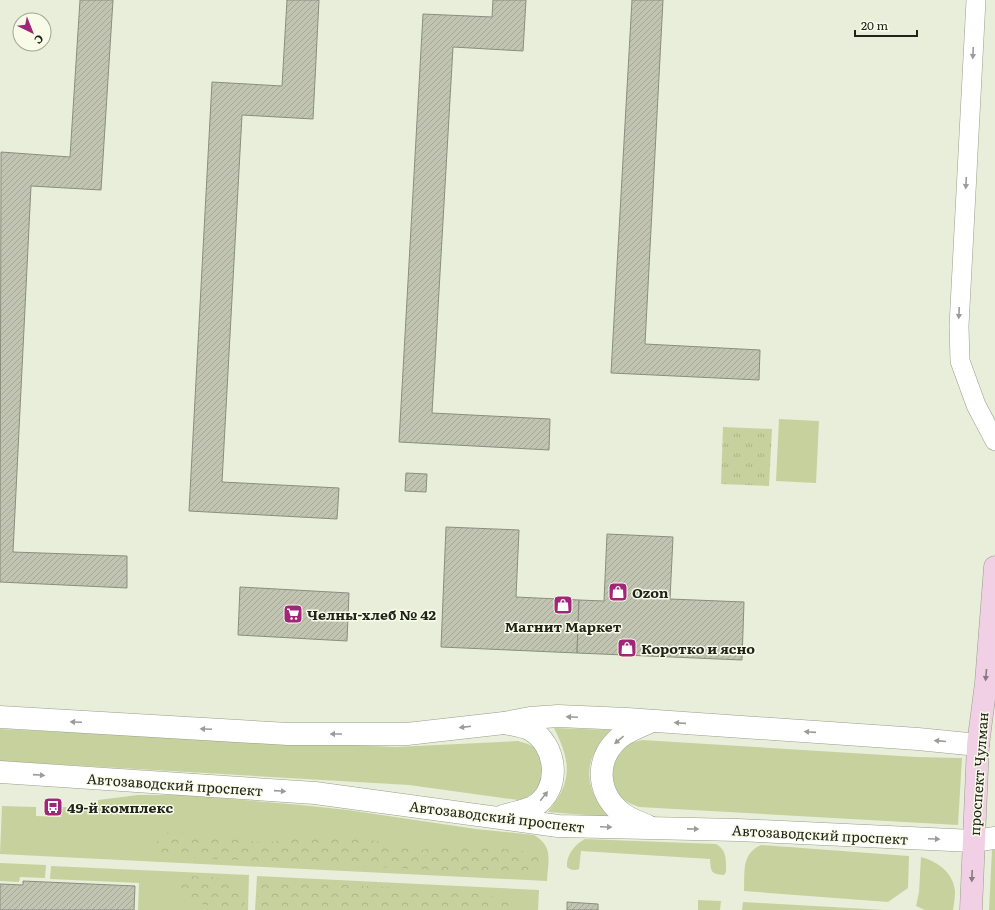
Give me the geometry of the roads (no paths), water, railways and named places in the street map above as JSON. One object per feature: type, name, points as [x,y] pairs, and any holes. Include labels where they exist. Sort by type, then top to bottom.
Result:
[{"type":"main road","name":"проспект Чулман","points":[[971,910],[978,745],[986,683],[995,567]]},
{"type":"street","points":[[976,0],[959,326],[960,361],[976,405],[995,441]]},
{"type":"street","points":[[0,717],[288,734],[411,734],[504,723],[530,718],[558,716],[653,721],[978,745]]},
{"type":"street","points":[[653,721],[620,738],[608,750],[602,765],[601,780],[605,793],[613,805],[626,816],[654,828]]},
{"type":"street","points":[[497,818],[533,807],[545,797],[551,784],[554,770],[550,754],[542,740],[529,729],[504,723]]},
{"type":"street","name":"Автозаводский проспект","points":[[0,772],[315,793],[558,826],[738,830],[973,841],[995,838]]},
{"type":"place","name":"Ozon","points":[[618,592]]},
{"type":"place","name":"Магнит Маркет","points":[[563,605]]},
{"type":"place","name":"Челны-хлеб № 42","points":[[293,614]]},
{"type":"place","name":"Коротко и ясно","points":[[627,648]]},
{"type":"place","name":"49-й комплекс","points":[[53,807]]}]
